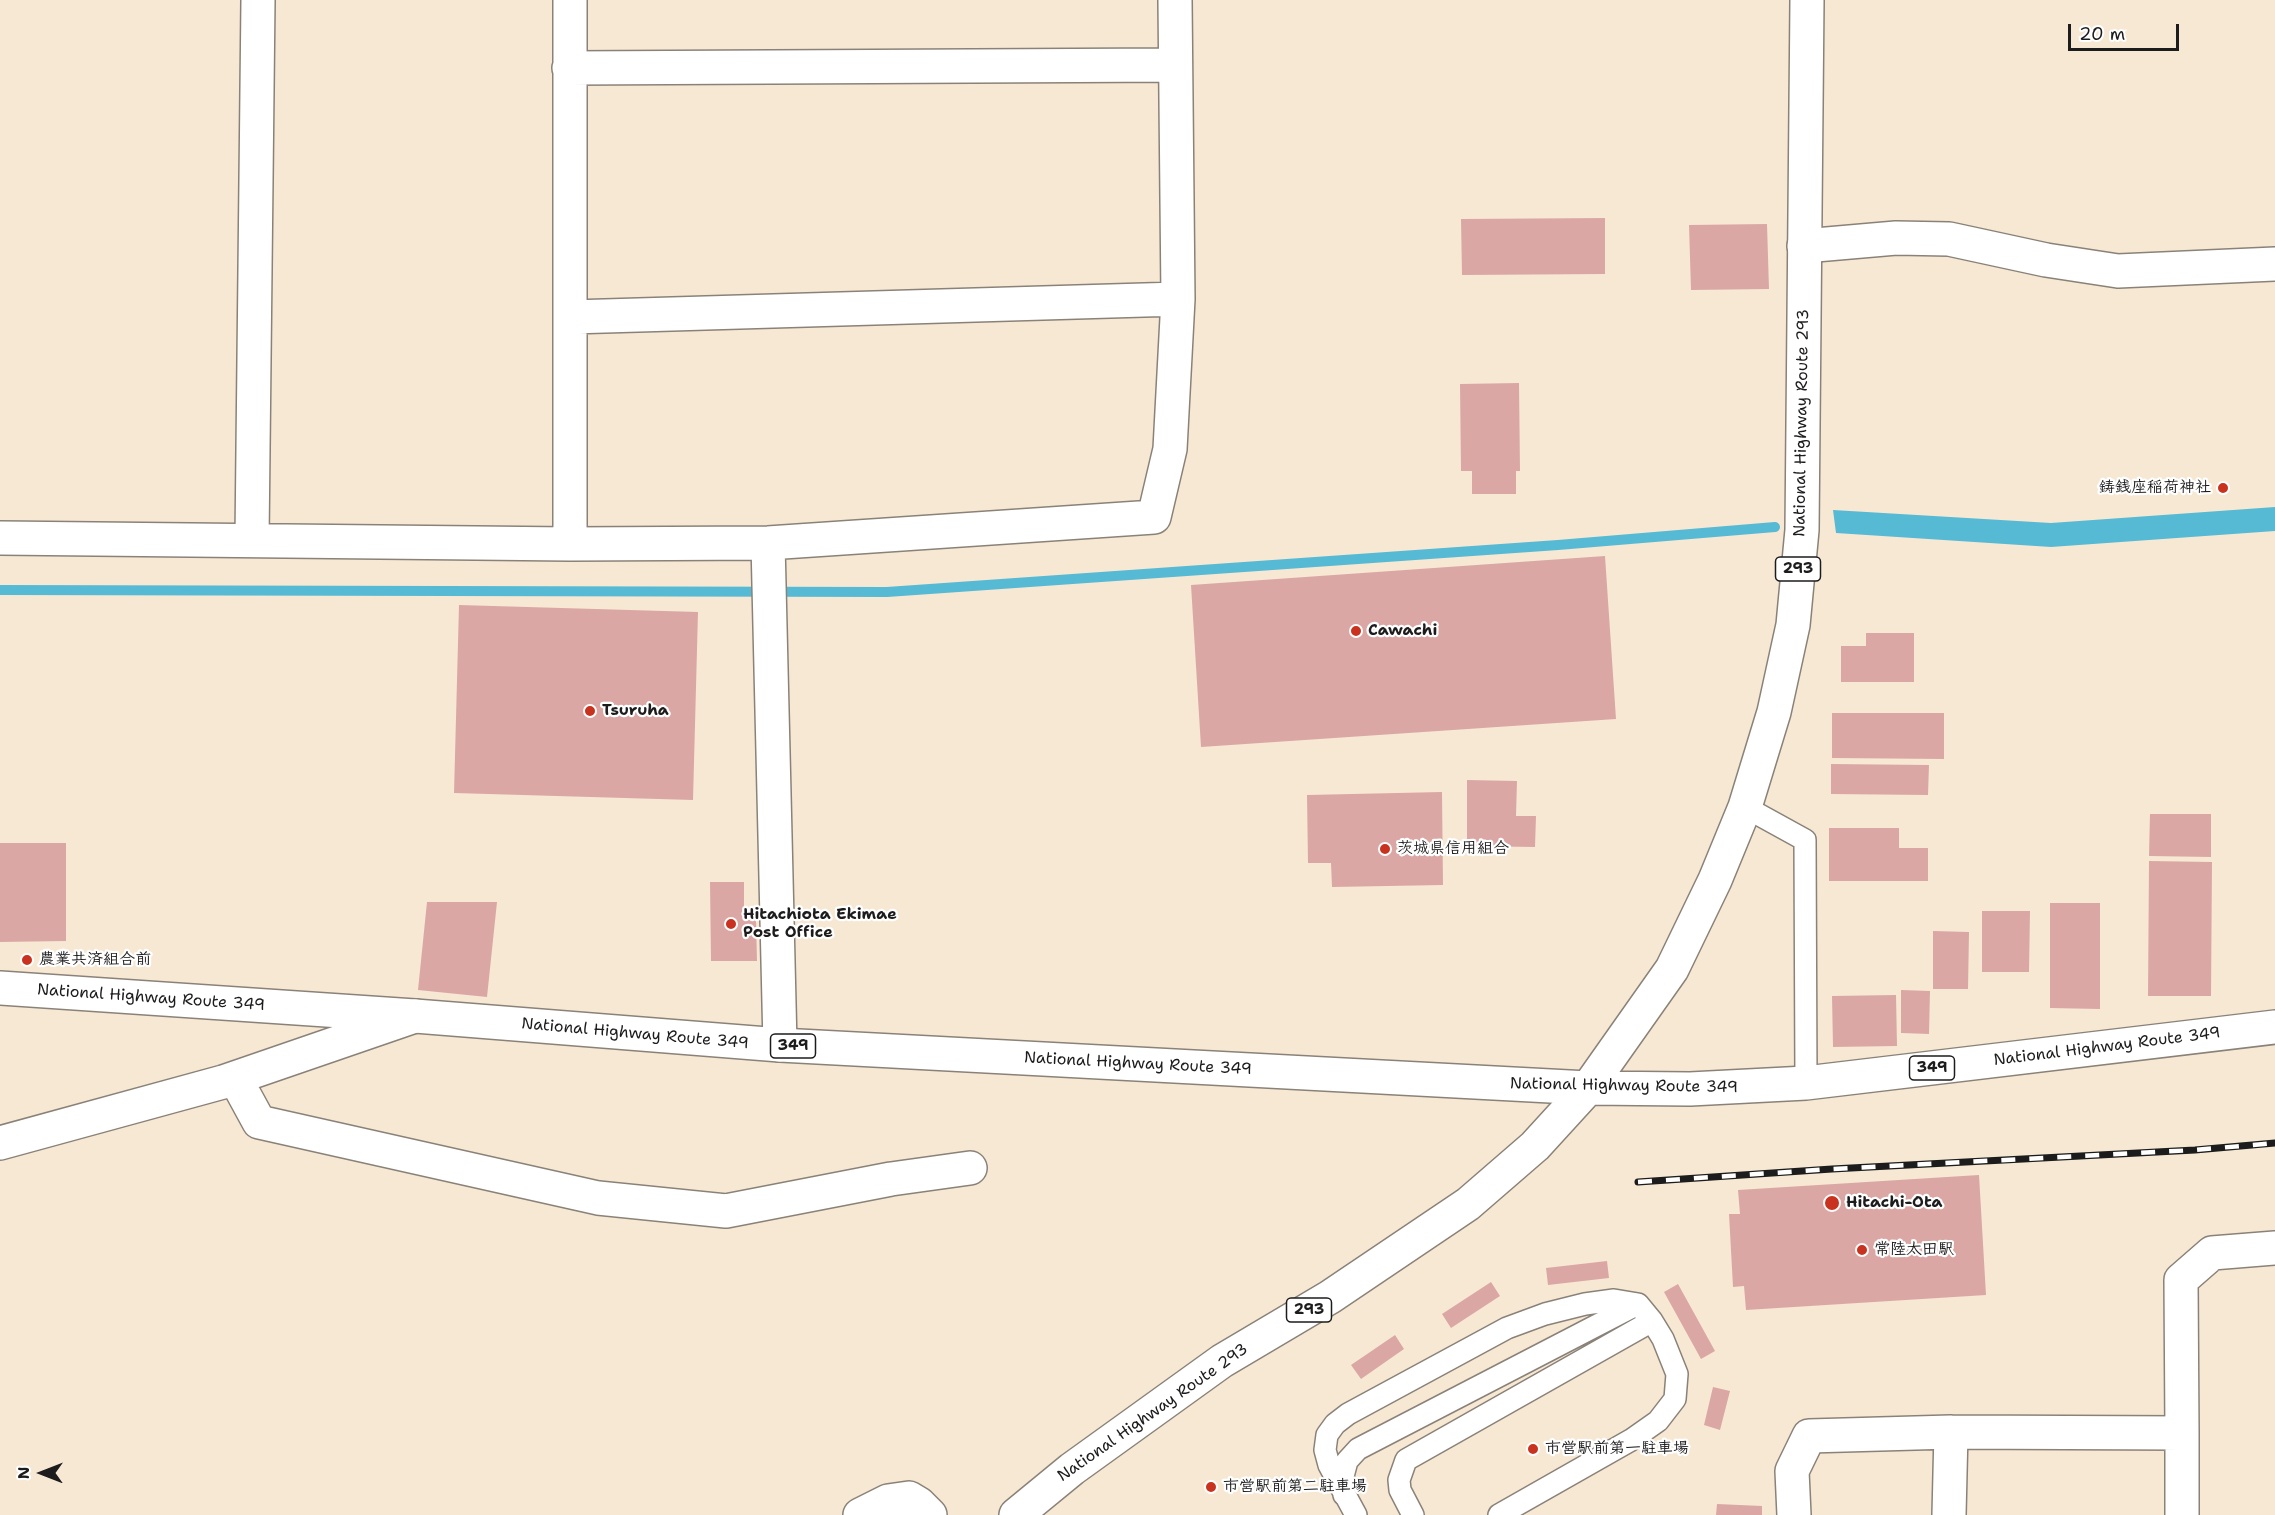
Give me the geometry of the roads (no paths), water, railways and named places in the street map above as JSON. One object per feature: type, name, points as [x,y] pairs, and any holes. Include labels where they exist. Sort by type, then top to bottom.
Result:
[{"type":"main road","points":[[252,540],[258,0]]},
{"type":"main road","points":[[570,0],[570,544]]},
{"type":"main road","points":[[0,538],[570,544],[768,543],[1154,516],[1170,448],[1178,299],[1175,0]]},
{"type":"main road","name":"National Highway Route 293","points":[[1016,1515],[1072,1469],[1221,1361],[1330,1297],[1468,1204],[1535,1146],[1588,1089],[1671,969],[1715,880],[1745,807],[1774,712],[1793,625],[1802,530],[1807,0]]},
{"type":"main road","points":[[569,68],[1175,65]]},
{"type":"main road","points":[[1804,246],[1896,238],[1949,239],[2046,260],[2118,271],[2275,264]]},
{"type":"main road","points":[[571,317],[1178,299]]},
{"type":"main road","points":[[768,543],[780,1045]]},
{"type":"main road","name":"National Highway Route 349","points":[[0,988],[415,1016],[780,1045],[1588,1089],[1690,1089],[1806,1083],[2275,1027]]},
{"type":"main road","points":[[0,1143],[236,1078],[415,1016]]},
{"type":"main road","points":[[236,1078],[259,1122],[598,1198],[726,1211],[891,1179],[970,1168]]},
{"type":"main road","points":[[2182,1515],[2181,1280],[2212,1253],[2275,1248]]},
{"type":"main road","points":[[1794,1515],[1792,1471],[1809,1436],[1951,1432],[2182,1433]]},
{"type":"main road","points":[[1949,1515],[1951,1432]]},
{"type":"main road","points":[[860,1515],[888,1501],[909,1498],[920,1504],[930,1515]]},
{"type":"lane","points":[[1745,807],[1805,840],[1806,1083]]},
{"type":"lane","points":[[1356,1515],[1329,1465],[1326,1450],[1327,1435],[1335,1424],[1348,1414],[1508,1328],[1545,1314],[1586,1304],[1614,1300],[1638,1304],[1663,1339],[1677,1374],[1675,1399],[1658,1421],[1631,1440],[1498,1515]]},
{"type":"lane","points":[[1344,1495],[1342,1480],[1347,1461],[1358,1449],[1638,1304]]},
{"type":"lane","points":[[1413,1515],[1400,1490],[1399,1480],[1406,1460],[1652,1321]]},
{"type":"water","points":[[2275,507],[2275,531],[2051,547],[1836,533],[1833,510],[2051,523]]},
{"type":"waterway","points":[[0,590],[887,592],[1558,545],[1775,527]]},
{"type":"railway","points":[[1638,1182],[1832,1169],[2195,1150],[2275,1143]]},
{"type":"place","name":"鋳銭座稲荷神社","points":[[2223,488]]},
{"type":"place","name":"Cawachi","points":[[1356,631]]},
{"type":"place","name":"Tsuruha","points":[[590,711]]},
{"type":"place","name":"茨城県信用組合","points":[[1385,849]]},
{"type":"place","name":"Hitachiota Ekimae Post Office","points":[[731,924]]},
{"type":"place","name":"農業共済組合前","points":[[27,960]]},
{"type":"place","name":"Hitachi-Ota","points":[[1832,1203]]},
{"type":"place","name":"常陸太田駅","points":[[1862,1250]]},
{"type":"place","name":"市営駅前第一駐車場","points":[[1533,1449]]},
{"type":"place","name":"市営駅前第二駐車場","points":[[1211,1487]]}]
